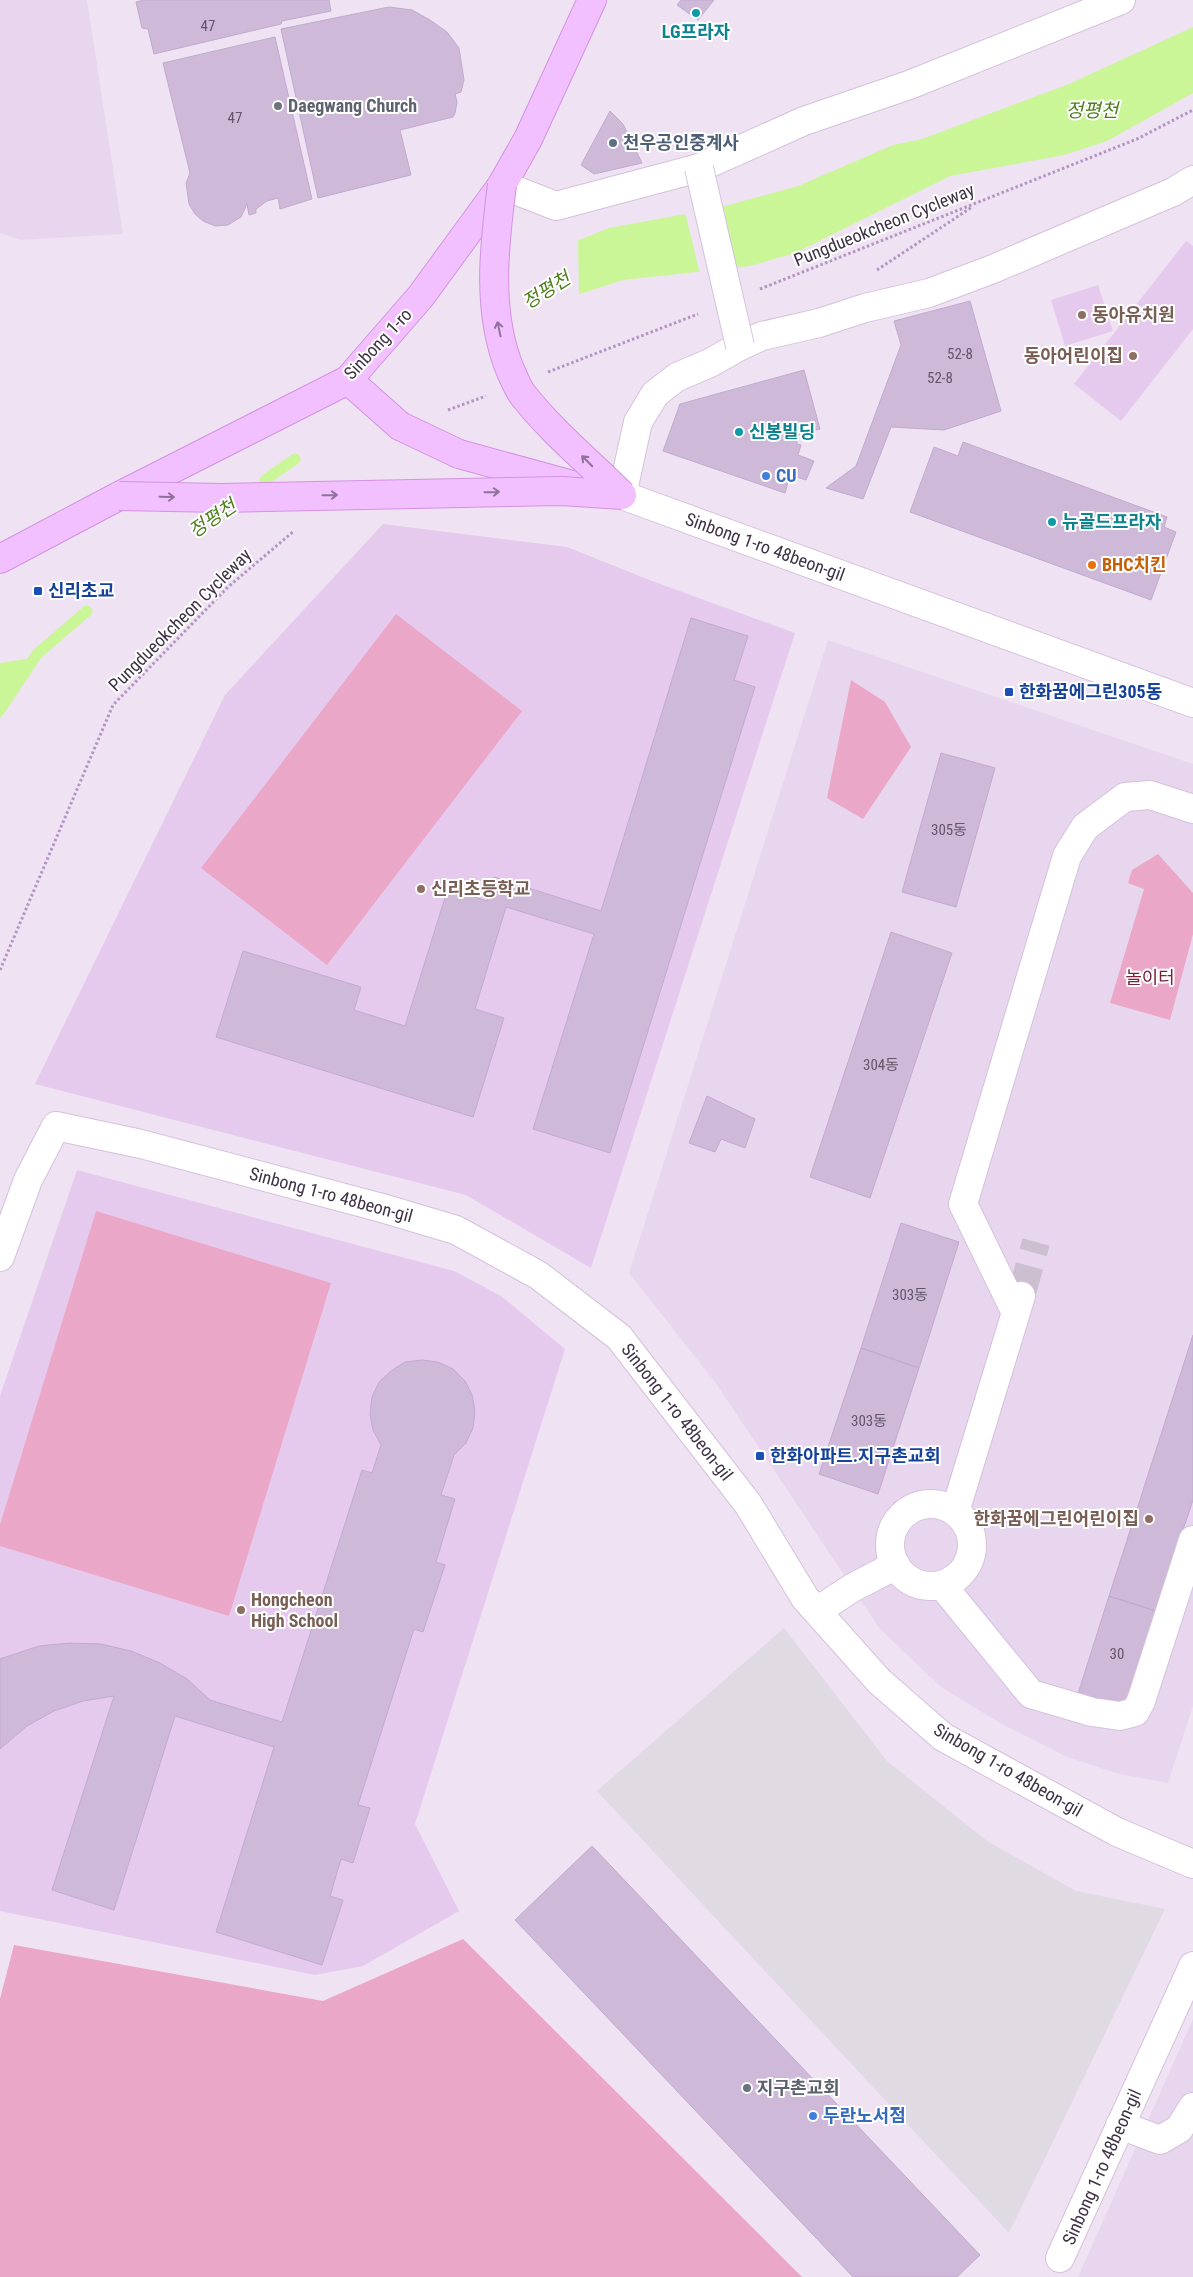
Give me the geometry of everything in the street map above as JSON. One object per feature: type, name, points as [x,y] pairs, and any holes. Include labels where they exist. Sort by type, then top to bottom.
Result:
[{"type":"street","name":"Sinbong 1-ro","points":[[0,559],[119,496],[348,380],[421,296],[502,185],[528,139],[592,0]]},
{"type":"street","points":[[622,495],[555,432],[522,394],[506,359],[495,304],[495,239],[502,185],[556,206],[699,168],[804,120],[909,85],[1121,0]]},
{"type":"street","points":[[699,168],[740,346]]},
{"type":"street","points":[[622,495],[638,422],[655,394],[677,377],[710,364],[740,346],[762,336],[820,323],[864,308],[929,293],[993,269],[1173,192],[1193,180]]},
{"type":"street","name":"Sinbong 1-ro 48beon-gil","points":[[348,380],[400,426],[459,454],[556,482],[622,495],[1193,703]]},
{"type":"street","points":[[119,496],[222,498],[561,491],[622,495]]},
{"type":"street","points":[[955,1512],[1019,1303],[963,1204],[1067,856],[1085,827],[1126,797],[1150,795],[1193,809]]},
{"type":"street","name":"Sinbong 1-ro 48beon-gil","points":[[0,1257],[28,1180],[56,1126],[141,1144],[382,1208],[456,1230],[538,1275],[618,1338],[748,1504],[805,1598],[879,1681],[943,1736],[1117,1832],[1193,1864]]},
{"type":"street","points":[[930,1504],[944,1506],[955,1512],[964,1522],[970,1533],[972,1546],[970,1559],[963,1571],[954,1580],[942,1585],[929,1586],[916,1583],[904,1576],[896,1565],[891,1552],[891,1538],[896,1525],[905,1514],[916,1507],[930,1504]]},
{"type":"street","points":[[942,1585],[1031,1694],[1084,1710],[1120,1716],[1135,1712],[1141,1701],[1193,1540]]},
{"type":"street","points":[[817,1611],[852,1588],[896,1565]]},
{"type":"street","name":"Sinbong 1-ro 48beon-gil","points":[[1060,2258],[1193,1966]]},
{"type":"street","points":[[1120,2125],[1160,2140],[1179,2129],[1193,2107]]},
{"type":"path","name":"Pungdueokcheon Cycleway","points":[[758,290],[1137,139],[1193,110]]},
{"type":"path","points":[[871,274],[978,202]]},
{"type":"path","points":[[546,373],[703,312]]},
{"type":"path","points":[[445,411],[491,394]]},
{"type":"path","name":"Pungdueokcheon Cycleway","points":[[0,970],[113,705],[228,587],[300,526]]},
{"type":"shaded area","points":[[0,0],[87,0],[123,234],[20,240],[0,233]]},
{"type":"shaded area","name":"동아어린이집","points":[[1186,241],[1193,246],[1193,329],[1121,421],[1074,384]]},
{"type":"shaded area","name":"동아유치원","points":[[1098,285],[1113,331],[1065,346],[1051,300]]},
{"type":"shaded area","name":"신리초등학교","points":[[383,524],[567,547],[652,581],[795,633],[591,1268],[466,1195],[35,1084],[225,695]]},
{"type":"shaded area","points":[[828,640],[1193,764],[1193,1706],[1168,1783],[1119,1774],[1067,1757],[1000,1723],[941,1687],[880,1629],[715,1382],[629,1273]]},
{"type":"shaded area","name":"Hongcheon High School","points":[[77,1170],[454,1271],[501,1296],[565,1349],[415,1824],[459,1911],[363,1966],[315,1975],[0,1911],[0,1396]]},
{"type":"shaded area","points":[[784,1628],[887,1761],[987,1841],[1076,1891],[1165,1909],[1009,2233],[597,1791]]},
{"type":"shaded area","points":[[1193,2019],[1193,2277],[1078,2277]]},
{"type":"green space","points":[[396,614],[522,711],[327,965],[201,868]]},
{"type":"green space","points":[[851,680],[885,702],[911,747],[863,819],[827,798]]},
{"type":"green space","name":"놀이터","points":[[1158,854],[1193,893],[1193,934],[1170,1020],[1110,1003],[1144,889],[1128,883],[1132,870]]},
{"type":"green space","points":[[96,1211],[331,1283],[229,1616],[0,1546],[0,1525]]},
{"type":"green space","points":[[463,1939],[802,2277],[0,2277],[0,1999],[14,1945],[323,2001]]},
{"type":"water","name":"정평천","points":[[1193,27],[1193,93],[1107,141],[1064,155],[950,176],[795,253],[750,266],[623,280],[580,294],[281,469],[153,560],[46,643],[17,679],[0,719],[0,626],[567,245],[609,228],[718,208],[798,186],[893,145],[922,139],[1069,84]]},
{"type":"pier","points":[[716,206],[732,270],[700,274],[685,212]]},
{"type":"pier","points":[[578,238],[579,298],[282,471],[154,562],[48,645],[38,657],[0,663],[0,622],[166,507],[229,467],[529,262]]},
{"type":"building","points":[[144,0],[329,0],[331,11],[282,21],[281,24],[154,54],[148,29],[142,28],[136,2]]},
{"type":"building","name":"LG프라자","points":[[681,0],[714,0],[698,20],[677,5]]},
{"type":"building","points":[[389,7],[412,10],[430,20],[447,32],[459,48],[464,80],[461,92],[455,94],[457,102],[455,113],[453,117],[400,130],[411,175],[318,198],[281,29]]},
{"type":"building","points":[[275,37],[312,199],[280,209],[278,198],[267,201],[256,209],[256,213],[249,215],[247,204],[241,217],[228,225],[215,226],[203,221],[195,214],[189,204],[186,183],[190,173],[163,63]]},
{"type":"building","name":"천우공인중계사","points":[[610,111],[623,124],[642,163],[594,174],[581,165]]},
{"type":"building","points":[[970,301],[1001,411],[944,430],[891,427],[863,499],[826,488],[856,466],[901,345],[894,321]]},
{"type":"building","name":"신봉빌딩","points":[[804,370],[820,429],[797,435],[797,444],[801,445],[798,455],[814,461],[806,480],[790,475],[785,493],[663,451],[680,404]]},
{"type":"building","name":"뉴골드프라자","points":[[963,442],[1167,517],[1164,527],[1176,532],[1151,600],[910,512],[934,447],[958,456]]},
{"type":"building","points":[[691,618],[748,636],[734,680],[755,687],[610,1153],[533,1129],[594,934],[506,907],[475,1009],[504,1018],[473,1117],[216,1037],[243,951],[361,987],[354,1010],[405,1026],[448,888],[487,901],[494,877],[601,911]]},
{"type":"building","points":[[941,753],[995,768],[956,907],[902,892]]},
{"type":"building","points":[[891,932],[952,953],[870,1198],[810,1177]]},
{"type":"building","points":[[707,1096],[755,1119],[745,1148],[721,1139],[715,1152],[689,1143]]},
{"type":"building","points":[[901,1223],[959,1242],[919,1368],[861,1348]]},
{"type":"building","points":[[1193,1335],[1193,1500],[1156,1611],[1109,1596]]},
{"type":"building","points":[[861,1348],[919,1368],[878,1494],[819,1474]]},
{"type":"building","points":[[422,1360],[438,1362],[453,1369],[465,1381],[472,1395],[475,1411],[473,1428],[466,1443],[454,1455],[441,1495],[455,1499],[436,1562],[445,1565],[423,1632],[414,1629],[358,1805],[370,1808],[353,1863],[341,1859],[330,1896],[343,1900],[322,1965],[216,1932],[274,1747],[175,1716],[114,1910],[52,1890],[114,1696],[83,1701],[54,1711],[27,1726],[0,1749],[0,1659],[39,1646],[70,1643],[101,1644],[131,1651],[160,1663],[187,1679],[210,1700],[282,1722],[362,1470],[372,1473],[381,1445],[373,1430],[370,1414],[372,1397],[379,1382],[391,1371],[405,1362]]},
{"type":"building","points":[[1109,1596],[1156,1611],[1125,1711],[1077,1697]]},
{"type":"building","name":"지구촌교회","points":[[592,1846],[980,2255],[957,2277],[853,2277],[515,1920]]},
{"type":"waterway","name":"정평천","points":[[265,480],[295,459]]},
{"type":"waterway","name":"정평천","points":[[0,710],[37,654],[87,611]]},
{"type":"tunnel","points":[[1022,1293],[1036,1242]]},
{"type":"place","name":"LG프라자","points":[[696,13]]},
{"type":"place","name":"Daegwang Church","points":[[278,106]]},
{"type":"place","name":"천우공인중계사","points":[[613,143]]},
{"type":"place","name":"동아유치원","points":[[1082,315]]},
{"type":"place","name":"동아어린이집","points":[[1133,356]]},
{"type":"place","name":"신봉빌딩","points":[[739,432]]},
{"type":"place","name":"CU","points":[[766,476]]},
{"type":"place","name":"뉴골드프라자","points":[[1052,522]]},
{"type":"place","name":"BHC치킨","points":[[1092,565]]},
{"type":"place","name":"신리초교","points":[[38,591]]},
{"type":"place","name":"한화꿈에그린305동","points":[[1009,692]]},
{"type":"place","name":"신리초등학교","points":[[421,889]]},
{"type":"place","name":"한화아파트.지구촌교회","points":[[760,1456]]},
{"type":"place","name":"한화꿈에그린어린이집","points":[[1149,1519]]},
{"type":"place","name":"Hongcheon High School","points":[[241,1610]]},
{"type":"place","name":"지구촌교회","points":[[747,2088]]},
{"type":"place","name":"두란노서점","points":[[813,2116]]}]
